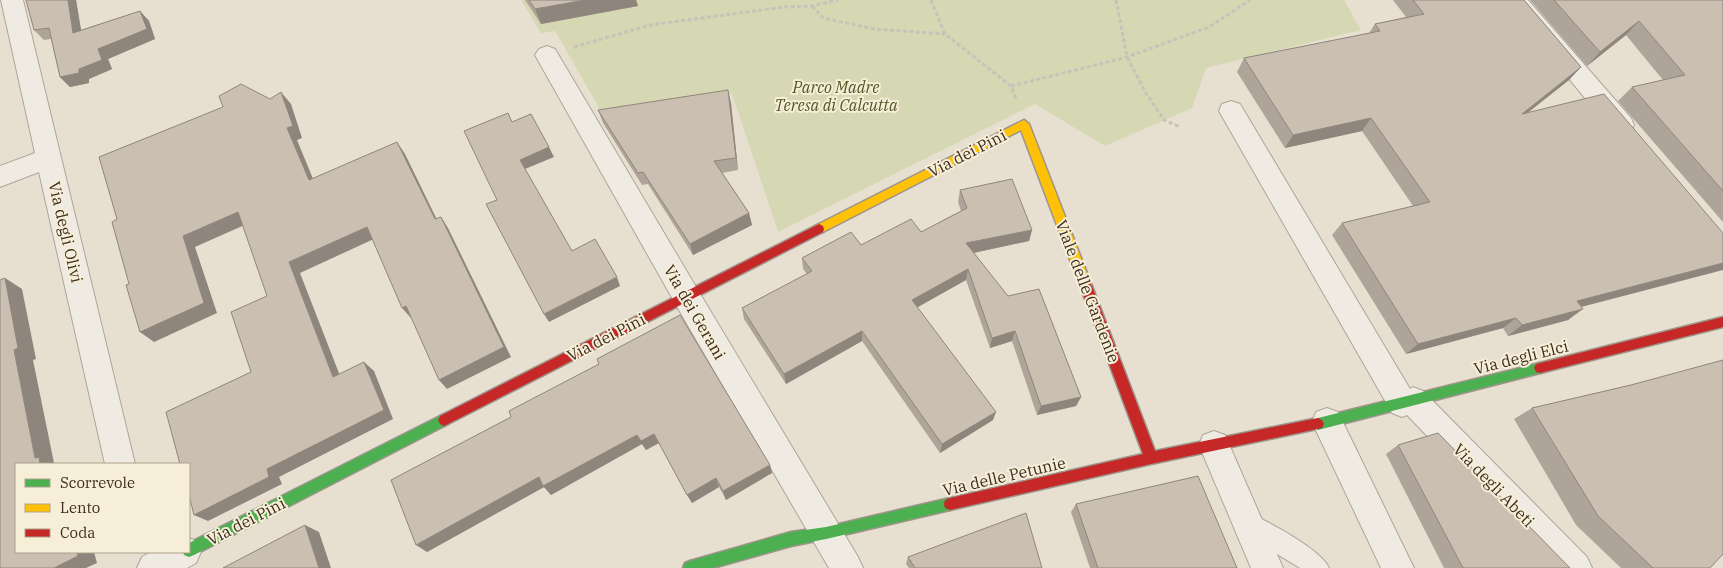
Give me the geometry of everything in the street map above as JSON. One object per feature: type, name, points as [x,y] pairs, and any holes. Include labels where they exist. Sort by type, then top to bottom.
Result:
[{"type":"street","name":"Via degli Olivi","points":[[12,0],[120,463]]},
{"type":"street","points":[[1515,0],[1635,141]]},
{"type":"street","name":"Via dei Gerani","points":[[547,55],[686,296],[847,568]]},
{"type":"street","points":[[1231,111],[1408,402]]},
{"type":"street","name":"Via dei Pini","points":[[190,549],[1024,124]]},
{"type":"street","name":"Viale delle Gardenie","points":[[1024,124],[1151,458]]},
{"type":"street","points":[[0,178],[49,158]]},
{"type":"street","name":"Via degli Elci","points":[[1327,422],[1723,322]]},
{"type":"street","name":"Via degli Abeti","points":[[1408,402],[1576,568]]},
{"type":"street","points":[[1327,422],[1398,568]]},
{"type":"street","name":"Via delle Petunie","points":[[690,568],[791,539],[826,534],[1151,458],[1327,422]]},
{"type":"street","points":[[1214,445],[1267,568]]},
{"type":"street","points":[[141,553],[144,568]]},
{"type":"street","points":[[153,568],[183,553]]},
{"type":"lane","points":[[1247,523],[1299,552],[1318,568]]},
{"type":"path","points":[[547,55],[650,25],[784,7],[812,6],[838,0]]},
{"type":"path","points":[[931,0],[946,34],[1011,86],[1022,112],[1024,124]]},
{"type":"path","points":[[1116,0],[1127,57],[1146,93],[1164,120],[1180,127]]},
{"type":"path","points":[[1011,86],[1127,57],[1209,27],[1250,0]]},
{"type":"path","points":[[812,6],[823,18],[865,27],[946,34]]},
{"type":"green space","name":"Parco Madre Teresa di Calcutta","points":[[521,0],[1344,0],[1361,30],[1206,68],[1192,108],[1105,146],[1035,104],[778,232],[732,94],[602,113],[555,31],[541,33]]},
{"type":"building","points":[[26,0],[68,0],[73,33],[140,11],[147,29],[98,49],[102,60],[79,69],[79,73],[60,77],[49,28],[34,30]]},
{"type":"building","points":[[529,0],[585,0],[535,9]]},
{"type":"building","points":[[1413,0],[1524,0],[1581,67],[1522,114],[1604,94],[1723,233],[1723,263],[1577,301],[1583,309],[1522,325],[1516,318],[1418,344],[1342,223],[1430,202],[1371,118],[1293,135],[1244,58],[1380,31],[1375,24],[1424,14]]},
{"type":"building","points":[[1554,0],[1723,0],[1723,191],[1632,87],[1685,75],[1639,21],[1600,52]]},
{"type":"building","points":[[241,84],[270,99],[281,92],[293,126],[287,128],[309,180],[397,142],[435,219],[441,217],[504,347],[439,380],[406,306],[402,308],[367,227],[289,262],[333,377],[364,362],[384,410],[267,469],[269,477],[194,515],[190,499],[190,463],[180,463],[166,412],[251,372],[231,312],[267,296],[238,212],[183,236],[204,303],[140,332],[126,285],[129,284],[112,222],[117,219],[99,157],[223,107],[219,96]]},
{"type":"building","points":[[728,90],[736,158],[714,161],[749,213],[690,244],[643,172],[638,173],[598,110]]},
{"type":"building","points":[[508,113],[512,122],[531,114],[549,147],[520,160],[572,251],[595,239],[617,277],[544,314],[486,204],[497,200],[464,131]]},
{"type":"building","points":[[1012,179],[1032,230],[966,243],[1008,296],[1039,289],[1081,397],[1041,406],[1015,331],[992,338],[968,269],[912,300],[996,412],[942,444],[862,331],[784,374],[742,308],[812,271],[802,258],[851,232],[861,245],[911,219],[921,232],[967,208],[960,190]]},
{"type":"building","points":[[5,278],[18,348],[14,350],[35,458],[39,457],[40,463],[15,463],[15,553],[77,553],[78,556],[54,568],[0,568],[0,280]]},
{"type":"building","points":[[680,315],[770,465],[723,491],[716,478],[687,495],[654,434],[641,441],[637,435],[543,486],[539,477],[416,545],[391,480],[511,417],[509,411],[599,364],[597,359]]},
{"type":"building","points":[[1723,360],[1723,554],[1710,568],[1653,568],[1598,516],[1532,408],[1631,385]]},
{"type":"building","points":[[1438,433],[1570,568],[1463,568],[1398,445]]},
{"type":"building","points":[[1198,476],[1237,568],[1098,568],[1076,504]]},
{"type":"building","points":[[1026,513],[1042,568],[915,568],[908,557]]},
{"type":"building","points":[[305,525],[319,568],[223,568]]},
{"type":"traffic: fast","points":[[1318,424],[1540,368]]},
{"type":"traffic: fast","points":[[190,549],[444,420]]},
{"type":"traffic: fast","points":[[690,568],[791,539],[826,533],[950,504]]},
{"type":"traffic: slow","points":[[819,229],[1024,124],[1086,286]]},
{"type":"traffic: jam","points":[[444,420],[819,229]]},
{"type":"traffic: jam","points":[[1086,286],[1151,458]]},
{"type":"traffic: jam","points":[[1540,368],[1723,322]]},
{"type":"traffic: jam","points":[[950,504],[1151,458],[1318,424]]}]
